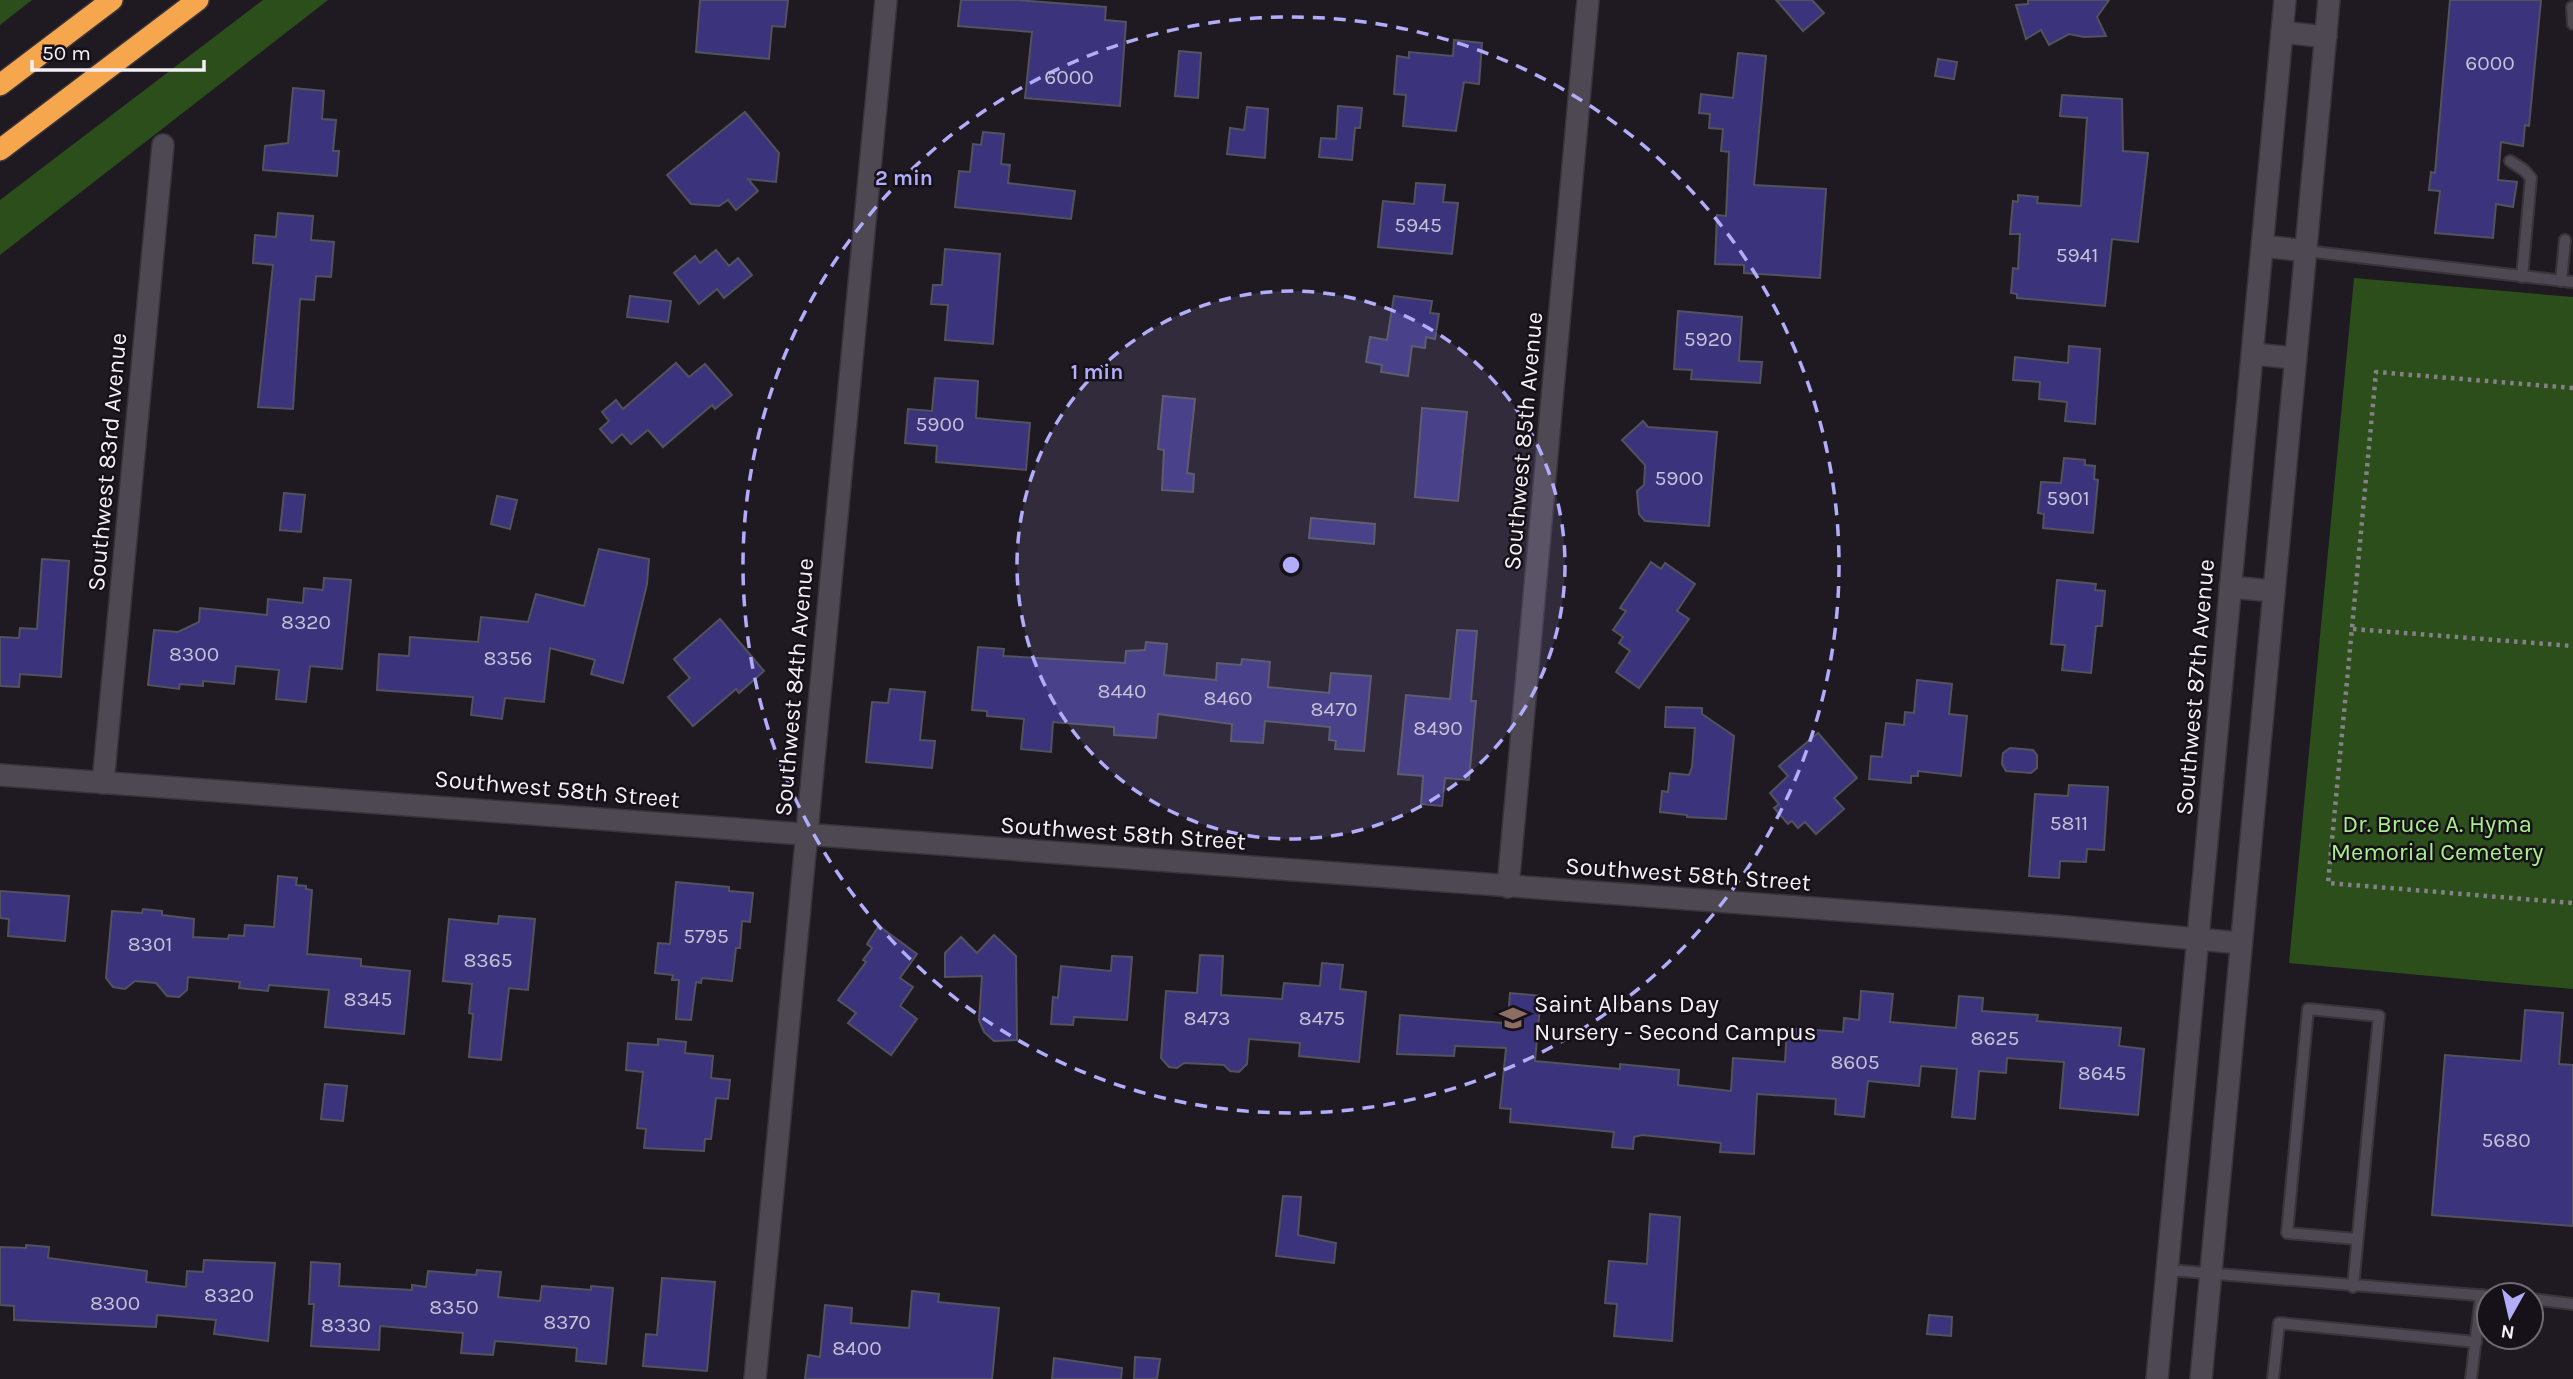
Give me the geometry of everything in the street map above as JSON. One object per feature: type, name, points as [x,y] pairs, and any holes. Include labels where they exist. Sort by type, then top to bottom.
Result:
[{"type":"highway","points":[[0,85],[112,0]]},
{"type":"highway","points":[[0,150],[198,0]]},
{"type":"street","name":"Southwest 84th Avenue","points":[[755,1379],[886,0]]},
{"type":"street","name":"Southwest 85th Avenue","points":[[1508,887],[1588,0]]},
{"type":"street","name":"Southwest 87th Avenue","points":[[2157,1379],[2285,0]]},
{"type":"street","points":[[2201,1379],[2329,0]]},
{"type":"street","points":[[2282,32],[2326,37]]},
{"type":"street","name":"Southwest 83rd Avenue","points":[[103,783],[163,145]]},
{"type":"street","points":[[2263,246],[2306,251]]},
{"type":"street","points":[[2253,354],[2295,358]]},
{"type":"street","points":[[2230,587],[2273,591]]},
{"type":"street","name":"Southwest 58th Street","points":[[0,775],[2241,943]]},
{"type":"lane","points":[[2572,7],[2573,24]]},
{"type":"lane","points":[[2510,162],[2524,170],[2531,178],[2522,277]]},
{"type":"lane","points":[[2306,251],[2567,281],[2565,240]]},
{"type":"lane","points":[[2353,1287],[2379,1016],[2308,1009],[2287,1233],[2357,1239]]},
{"type":"lane","points":[[2169,1270],[2475,1295]]},
{"type":"lane","points":[[2545,1301],[2573,1304]]},
{"type":"lane","points":[[2273,1379],[2279,1323],[2475,1342]]},
{"type":"lane","points":[[2471,1379],[2475,1349]]},
{"type":"path","points":[[2573,388],[2376,372],[2328,883],[2573,902]]},
{"type":"path","points":[[2353,629],[2573,646]]},
{"type":"green space","points":[[0,0],[32,0],[0,25]]},
{"type":"green space","points":[[263,0],[328,0],[0,255],[0,200]]},
{"type":"green space","name":"Dr. Bruce A. Hyma Memorial Cemetery","points":[[2354,278],[2573,297],[2573,989],[2289,963]]},
{"type":"building","points":[[700,0],[788,0],[785,27],[772,26],[769,59],[696,52]]},
{"type":"building","points":[[961,0],[1017,0],[1106,7],[1105,20],[1126,22],[1120,106],[1025,98],[1032,32],[958,26]]},
{"type":"building","points":[[1776,0],[1812,0],[1824,13],[1803,31]]},
{"type":"building","points":[[2028,0],[2109,0],[2097,17],[2106,36],[2084,37],[2069,34],[2049,45],[2041,30],[2026,39],[2016,5],[2028,4]]},
{"type":"building","points":[[2450,0],[2541,0],[2529,126],[2525,125],[2523,146],[2501,142],[2498,180],[2517,182],[2513,207],[2496,204],[2493,238],[2435,233],[2440,191],[2429,190],[2431,172],[2435,173]]},
{"type":"building","points":[[1454,40],[1482,43],[1479,84],[1464,82],[1456,131],[1403,126],[1406,95],[1394,94],[1397,56],[1409,58],[1409,52],[1453,56]]},
{"type":"building","points":[[1179,51],[1201,53],[1198,98],[1175,96]]},
{"type":"building","points":[[1738,53],[1766,56],[1754,185],[1826,189],[1820,278],[1744,273],[1744,265],[1715,264],[1717,215],[1726,216],[1729,152],[1721,151],[1723,129],[1709,128],[1710,114],[1699,113],[1701,94],[1733,98]]},
{"type":"building","points":[[1938,59],[1957,62],[1954,79],[1935,76]]},
{"type":"building","points":[[293,88],[324,91],[322,119],[336,120],[333,151],[339,151],[337,176],[263,170],[265,146],[288,143]]},
{"type":"building","points":[[2062,95],[2122,99],[2123,151],[2148,153],[2138,242],[2112,239],[2105,306],[2017,298],[2017,294],[2011,293],[2013,268],[2018,269],[2020,234],[2010,234],[2013,201],[2018,202],[2018,195],[2038,197],[2037,203],[2081,206],[2087,118],[2060,116]]},
{"type":"building","points":[[1338,106],[1362,108],[1360,128],[1355,128],[1352,160],[1319,157],[1321,138],[1336,139]]},
{"type":"building","points":[[1247,107],[1268,109],[1265,158],[1227,154],[1230,128],[1244,130]]},
{"type":"building","points":[[745,112],[779,153],[776,182],[748,179],[758,191],[736,210],[728,200],[719,206],[691,204],[667,175]]},
{"type":"building","points":[[983,132],[1004,134],[1001,164],[1010,165],[1008,183],[1075,191],[1071,219],[955,207],[959,171],[970,172],[973,144],[981,145]]},
{"type":"building","points":[[1416,183],[1445,185],[1443,202],[1458,203],[1452,254],[1378,247],[1383,201],[1414,204]]},
{"type":"building","points":[[278,213],[313,216],[311,240],[334,242],[331,277],[316,276],[314,300],[300,299],[293,409],[258,407],[273,265],[253,263],[255,235],[276,237]]},
{"type":"building","points":[[945,249],[1000,254],[993,344],[945,340],[948,305],[931,304],[933,285],[942,285]]},
{"type":"building","points":[[716,250],[729,266],[738,258],[752,275],[724,298],[717,289],[699,304],[674,273],[695,256],[700,263]]},
{"type":"building","points":[[630,296],[671,301],[668,322],[627,317]]},
{"type":"building","points":[[1394,296],[1432,301],[1430,313],[1439,314],[1435,339],[1426,337],[1425,348],[1412,346],[1408,376],[1381,372],[1382,365],[1366,362],[1370,337],[1387,340]]},
{"type":"building","points":[[1678,311],[1742,317],[1739,361],[1762,362],[1760,383],[1691,379],[1692,370],[1674,369]]},
{"type":"building","points":[[2069,346],[2100,349],[2095,424],[2065,421],[2067,402],[2039,399],[2040,382],[2013,380],[2015,357],[2068,363]]},
{"type":"building","points":[[676,363],[689,377],[705,364],[732,395],[715,409],[712,405],[663,447],[648,430],[631,444],[622,434],[612,443],[600,429],[609,421],[602,412],[616,400],[623,409]]},
{"type":"building","points":[[935,378],[978,381],[976,418],[1030,423],[1026,470],[936,462],[937,446],[905,443],[908,409],[932,411]]},
{"type":"building","points":[[1163,396],[1195,399],[1187,473],[1194,474],[1193,492],[1162,490],[1164,450],[1158,449]]},
{"type":"building","points":[[1422,408],[1467,412],[1458,501],[1415,497]]},
{"type":"building","points":[[1643,421],[1648,427],[1717,432],[1709,526],[1645,521],[1639,514],[1637,491],[1644,485],[1645,465],[1622,440]]},
{"type":"building","points":[[2064,458],[2085,460],[2085,465],[2095,466],[2094,479],[2098,480],[2093,533],[2043,528],[2044,514],[2038,513],[2041,482],[2061,483]]},
{"type":"building","points":[[284,493],[305,495],[301,532],[280,530]]},
{"type":"building","points":[[497,496],[517,500],[510,529],[491,524]]},
{"type":"building","points":[[1311,518],[1375,524],[1374,544],[1309,538]]},
{"type":"building","points":[[599,549],[649,559],[647,584],[623,683],[591,674],[595,660],[550,648],[544,702],[505,698],[502,719],[471,715],[473,697],[377,690],[379,654],[409,656],[410,637],[478,642],[481,617],[528,622],[536,594],[584,606]]},
{"type":"building","points":[[42,559],[69,561],[61,677],[20,674],[19,687],[0,686],[0,637],[19,638],[20,628],[37,629]]},
{"type":"building","points":[[1651,562],[1661,569],[1665,563],[1695,584],[1677,611],[1689,619],[1639,688],[1616,672],[1630,651],[1619,643],[1623,637],[1613,630],[1626,611],[1620,608]]},
{"type":"building","points":[[324,578],[351,580],[342,669],[310,666],[306,702],[276,699],[279,670],[236,666],[234,684],[203,681],[203,686],[180,684],[179,689],[148,685],[154,630],[178,632],[199,622],[200,608],[267,615],[268,599],[303,603],[304,588],[323,590]]},
{"type":"building","points":[[2057,580],[2096,584],[2095,590],[2105,591],[2102,626],[2096,626],[2091,673],[2062,670],[2065,645],[2051,644]]},
{"type":"building","points":[[720,619],[764,671],[739,693],[736,689],[693,726],[668,697],[690,678],[674,659]]},
{"type":"building","points":[[1457,630],[1477,631],[1471,701],[1476,701],[1469,780],[1445,778],[1442,806],[1421,804],[1423,776],[1398,774],[1406,695],[1450,699]]},
{"type":"building","points":[[1146,642],[1167,644],[1164,675],[1216,680],[1217,663],[1241,665],[1242,659],[1270,662],[1268,687],[1329,693],[1331,673],[1371,676],[1364,751],[1335,749],[1336,741],[1329,740],[1330,727],[1265,721],[1263,743],[1231,741],[1232,724],[1158,714],[1156,738],[1114,735],[1114,727],[1053,722],[1051,752],[1021,749],[1024,719],[987,716],[987,711],[972,710],[978,647],[1004,649],[1003,656],[1125,663],[1126,651],[1145,650]]},
{"type":"building","points":[[1917,680],[1952,684],[1949,714],[1967,716],[1961,776],[1918,771],[1918,776],[1911,776],[1911,783],[1869,779],[1871,756],[1882,757],[1886,723],[1904,725],[1905,712],[1914,713]]},
{"type":"building","points":[[890,689],[925,692],[920,740],[935,741],[932,768],[866,762],[872,702],[888,703]]},
{"type":"building","points":[[1666,707],[1702,708],[1702,714],[1734,736],[1726,819],[1687,817],[1660,812],[1662,791],[1668,792],[1670,773],[1689,775],[1695,728],[1665,727]]},
{"type":"building","points":[[1818,733],[1857,778],[1834,798],[1844,809],[1816,834],[1805,822],[1798,828],[1792,821],[1788,824],[1774,808],[1779,804],[1770,793],[1788,776],[1779,766]]},
{"type":"building","points":[[2010,748],[2033,750],[2037,755],[2037,768],[2031,773],[2006,771],[2002,764],[2003,753]]},
{"type":"building","points":[[2069,785],[2108,787],[2104,850],[2087,849],[2086,862],[2060,861],[2059,878],[2029,876],[2035,794],[2068,796]]},
{"type":"building","points":[[278,876],[297,878],[296,885],[312,890],[307,954],[361,959],[361,966],[410,971],[404,1034],[325,1027],[329,990],[269,985],[268,991],[239,988],[240,982],[188,977],[187,990],[179,997],[167,996],[156,983],[135,981],[125,989],[113,987],[106,978],[112,911],[142,913],[143,909],[162,911],[162,915],[194,919],[193,937],[228,939],[229,935],[244,936],[245,925],[274,927]]},
{"type":"building","points":[[676,882],[729,887],[729,891],[753,893],[750,922],[742,921],[740,948],[736,948],[732,981],[702,978],[701,983],[696,982],[691,1020],[676,1019],[679,980],[672,980],[673,975],[655,973],[658,943],[670,944]]},
{"type":"building","points":[[0,891],[69,896],[65,941],[8,936],[9,919],[0,918]]},
{"type":"building","points":[[499,916],[535,919],[528,990],[509,988],[501,1060],[469,1057],[473,1014],[469,1013],[472,984],[443,981],[449,919],[498,924]]},
{"type":"building","points":[[879,926],[917,954],[900,978],[913,987],[900,1006],[917,1019],[891,1055],[848,1023],[856,1013],[838,1000],[866,962],[863,960],[872,948],[867,944]]},
{"type":"building","points":[[994,935],[1016,956],[1017,1040],[994,1041],[984,1032],[979,1020],[982,976],[945,977],[945,953],[961,937],[977,953]]},
{"type":"building","points":[[1200,955],[1223,956],[1221,995],[1282,999],[1284,983],[1320,986],[1322,963],[1343,965],[1340,989],[1366,992],[1359,1062],[1299,1056],[1300,1043],[1249,1039],[1247,1064],[1239,1072],[1230,1071],[1224,1065],[1184,1063],[1177,1068],[1169,1067],[1161,1058],[1166,991],[1197,993]]},
{"type":"building","points":[[1112,956],[1132,957],[1127,1020],[1074,1017],[1073,1025],[1051,1024],[1053,997],[1058,998],[1061,966],[1111,971]]},
{"type":"building","points":[[1861,991],[1893,994],[1890,1022],[1956,1028],[1959,996],[1983,998],[1982,1011],[2038,1015],[2037,1021],[2121,1028],[2119,1046],[2144,1049],[2138,1115],[2060,1108],[2064,1062],[2007,1058],[2006,1073],[1979,1071],[1975,1119],[1952,1117],[1957,1069],[1921,1066],[1919,1086],[1868,1081],[1864,1117],[1835,1114],[1836,1099],[1757,1094],[1754,1154],[1720,1152],[1721,1143],[1642,1135],[1634,1137],[1633,1149],[1612,1147],[1614,1132],[1510,1122],[1511,1109],[1500,1108],[1506,1048],[1455,1046],[1454,1056],[1397,1054],[1400,1015],[1504,1023],[1505,1018],[1508,1019],[1510,993],[1541,996],[1535,1061],[1620,1069],[1620,1064],[1679,1070],[1678,1085],[1731,1091],[1733,1058],[1785,1062],[1787,1028],[1843,1032],[1844,1018],[1859,1020]]},
{"type":"building","points":[[2525,1010],[2563,1013],[2559,1064],[2573,1065],[2573,1226],[2432,1215],[2445,1055],[2521,1061]]},
{"type":"building","points":[[658,1039],[686,1042],[685,1053],[713,1056],[711,1078],[730,1080],[728,1099],[716,1098],[711,1139],[705,1139],[704,1151],[644,1148],[646,1129],[637,1128],[643,1072],[626,1070],[628,1043],[658,1045]]},
{"type":"building","points":[[325,1084],[347,1086],[343,1121],[321,1119]]},
{"type":"building","points":[[1283,1196],[1301,1197],[1298,1235],[1336,1243],[1334,1263],[1276,1256]]},
{"type":"building","points":[[1650,1214],[1680,1217],[1672,1341],[1614,1336],[1617,1304],[1605,1303],[1609,1261],[1647,1264]]},
{"type":"building","points":[[26,1245],[49,1247],[48,1258],[147,1271],[146,1282],[186,1287],[187,1271],[203,1272],[204,1260],[275,1263],[268,1341],[214,1334],[216,1320],[157,1315],[156,1327],[14,1320],[14,1306],[0,1305],[0,1247],[26,1248]]},
{"type":"building","points":[[311,1262],[340,1264],[339,1286],[412,1290],[412,1285],[426,1287],[428,1271],[476,1275],[477,1270],[501,1272],[498,1297],[540,1301],[542,1286],[591,1290],[591,1286],[613,1288],[606,1364],[576,1361],[577,1348],[495,1341],[493,1355],[461,1353],[463,1333],[380,1326],[379,1350],[311,1346],[314,1304],[309,1304]]},
{"type":"building","points":[[662,1278],[715,1282],[707,1371],[643,1366],[646,1334],[657,1335]]},
{"type":"building","points":[[912,1291],[939,1294],[938,1302],[999,1308],[992,1379],[805,1379],[808,1355],[820,1357],[825,1305],[852,1308],[851,1323],[909,1328]]},
{"type":"building","points":[[1929,1315],[1952,1317],[1951,1336],[1927,1334]]},
{"type":"building","points":[[1135,1357],[1160,1359],[1157,1379],[1134,1379]]},
{"type":"building","points":[[1054,1358],[1122,1368],[1121,1379],[1052,1379]]},
{"type":"place","name":"Saint Albans Day Nursery - Second Campus","points":[[1513,1018]]}]
